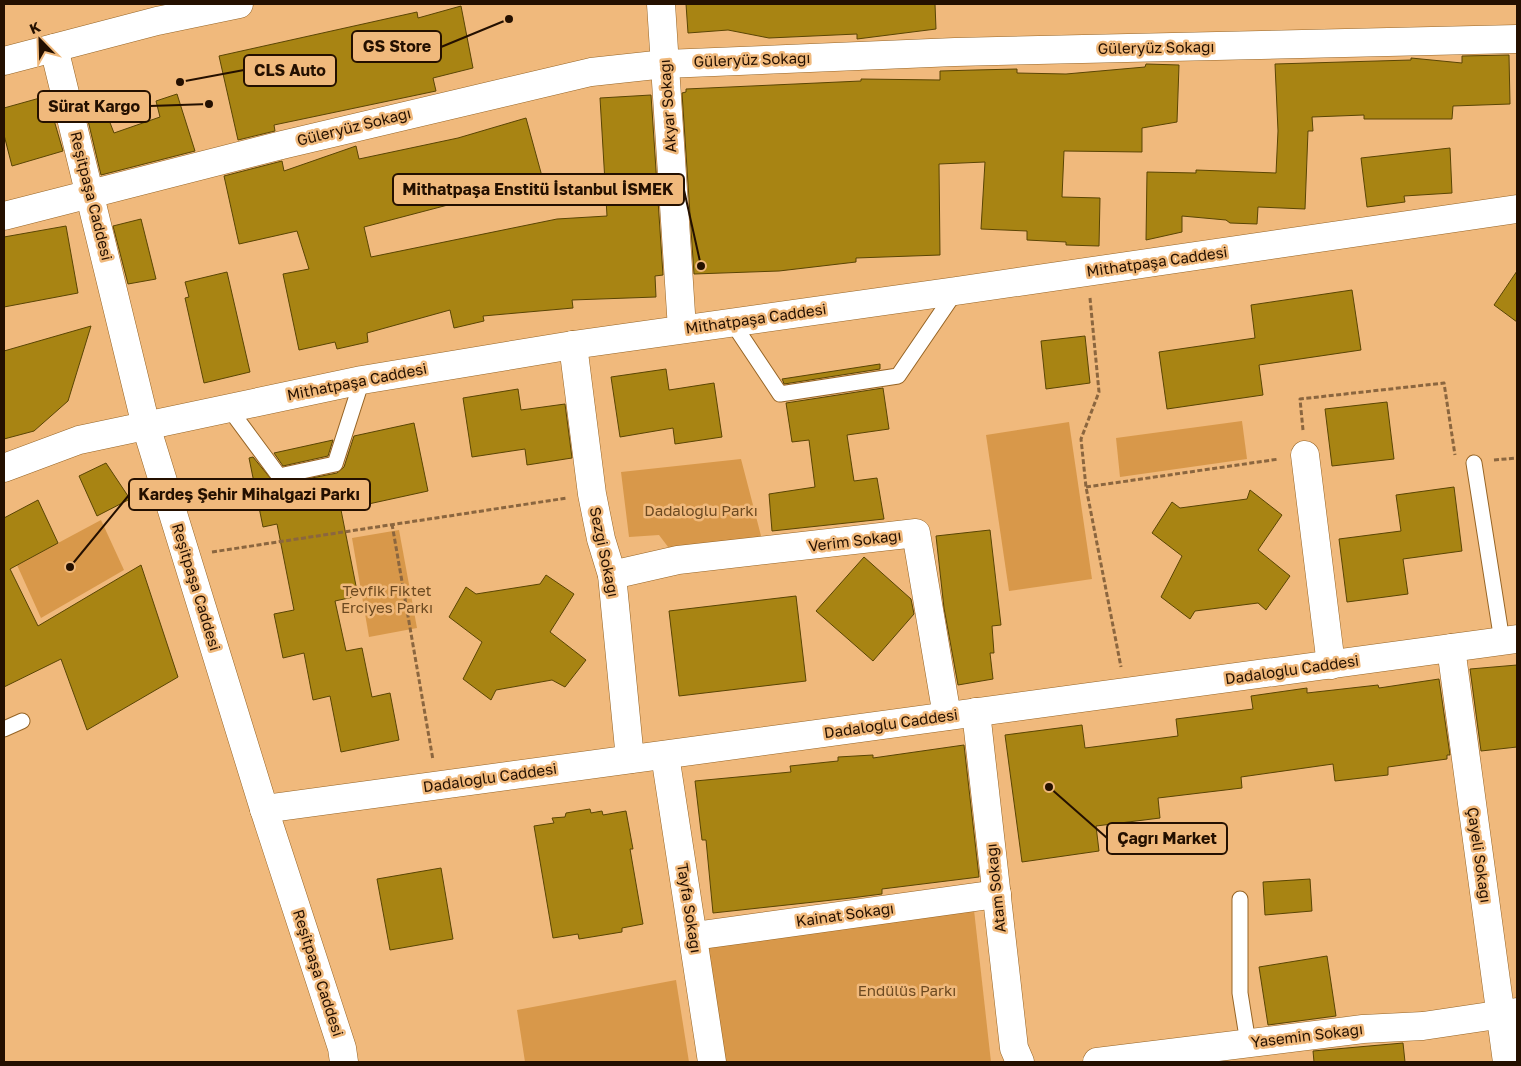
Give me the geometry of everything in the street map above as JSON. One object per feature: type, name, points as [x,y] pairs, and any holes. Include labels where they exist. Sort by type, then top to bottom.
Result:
[{"type":"street","points":[[4,61],[157,20],[239,4]]},
{"type":"street","name":"Akyar Sokağı","points":[[661,4],[682,329]]},
{"type":"street","name":"Güleryüz Sokağı","points":[[4,216],[292,142],[582,74],[665,64],[955,52],[1517,39]]},
{"type":"street","name":"Reşitpaşa Caddesi","points":[[54,48],[146,426],[264,809],[342,1048],[344,1062]]},
{"type":"street","name":"Mithatpaşa Caddesi","points":[[4,468],[80,440],[362,380],[573,345],[1517,209]]},
{"type":"street","name":"Sezgi Sokağı","points":[[573,345],[592,494],[601,538],[612,574],[630,759]]},
{"type":"street","points":[[1305,455],[1331,664]]},
{"type":"street","name":"Verim Sokağı","points":[[612,574],[678,560],[916,534],[947,716]]},
{"type":"street","name":"Dadaloğlu Caddesi","points":[[264,809],[1509,640]]},
{"type":"street","name":"Çayeli Sokağı","points":[[1451,648],[1509,1013],[1507,1062]]},
{"type":"street","name":"Atam Sokağı","points":[[976,712],[1014,1048],[1020,1062]]},
{"type":"street","name":"Tayfa Sokağı","points":[[666,755],[712,1062]]},
{"type":"street","name":"Kainat Sokağı","points":[[694,936],[997,894]]},
{"type":"street","name":"Yasemin Sokağı","points":[[1097,1062],[1362,1029],[1423,1026],[1509,1013]]},
{"type":"lane","points":[[732,322],[780,394],[898,376],[956,291]]},
{"type":"lane","points":[[228,407],[279,476],[335,464],[362,380]]},
{"type":"lane","points":[[1474,462],[1509,640]]},
{"type":"lane","points":[[4,729],[22,721]]},
{"type":"lane","points":[[1240,899],[1240,992],[1248,1043]]},
{"type":"path","points":[[1087,272],[1099,392],[1081,439],[1086,487],[1126,692]]},
{"type":"path","points":[[1086,487],[1305,455],[1300,399],[1444,383],[1456,463],[1474,462]]},
{"type":"path","points":[[186,556],[592,494]]},
{"type":"path","points":[[392,524],[437,785]]},
{"type":"green space","points":[[1242,421],[1247,459],[1120,477],[1116,438]]},
{"type":"green space","points":[[1069,422],[1092,579],[1009,591],[986,435]]},
{"type":"green space","name":"Dadaloğlu Parkı","points":[[741,459],[765,551],[678,560],[659,535],[629,537],[621,472]]},
{"type":"green space","points":[[101,520],[124,570],[41,618],[17,565]]},
{"type":"green space","name":"Tevfik Fiktet Erciyes Parkı","points":[[399,530],[417,628],[369,637],[352,538]]},
{"type":"green space","name":"Endülüs Parkı","points":[[974,910],[991,1062],[724,1062],[706,947]]},
{"type":"green space","points":[[676,980],[689,1062],[525,1062],[517,1010]]},
{"type":"building","points":[[686,4],[935,4],[936,29],[857,39],[857,34],[769,38],[728,30],[688,33]]},
{"type":"building","points":[[461,6],[473,68],[433,78],[436,91],[274,125],[275,131],[238,140],[219,56],[417,12],[418,18]]},
{"type":"building","points":[[1509,55],[1510,104],[1453,106],[1452,119],[1364,119],[1364,115],[1312,117],[1313,131],[1308,131],[1305,209],[1258,207],[1257,224],[1230,223],[1226,220],[1182,216],[1182,232],[1146,240],[1147,172],[1196,173],[1196,170],[1276,173],[1278,131],[1275,64],[1411,60],[1411,58],[1462,63],[1462,56]]},
{"type":"building","points":[[1146,64],[1179,65],[1177,122],[1142,128],[1142,152],[1064,151],[1062,197],[1100,198],[1099,246],[1066,245],[1066,242],[1027,240],[1027,231],[981,229],[985,162],[939,164],[940,255],[856,258],[856,262],[779,271],[694,274],[682,93],[686,92],[686,89],[861,81],[861,79],[940,80],[940,71],[1017,69],[1017,73],[1066,74],[1145,67]]},
{"type":"building","points":[[177,94],[195,151],[101,175],[85,108],[102,102],[114,133],[160,117],[156,101]]},
{"type":"building","points":[[651,95],[663,275],[655,276],[656,297],[572,300],[573,308],[483,316],[484,321],[454,328],[450,310],[367,333],[368,342],[337,349],[335,342],[299,350],[283,274],[309,269],[297,231],[239,244],[224,176],[282,161],[284,171],[356,146],[359,159],[458,138],[526,118],[543,180],[364,227],[371,257],[557,219],[607,216],[600,98]]},
{"type":"building","points":[[47,96],[63,151],[12,166],[4,135],[4,108]]},
{"type":"building","points":[[1450,148],[1452,193],[1404,196],[1405,202],[1367,207],[1361,158]]},
{"type":"building","points":[[141,219],[156,279],[128,284],[113,226]]},
{"type":"building","points":[[66,226],[78,293],[4,307],[4,237]]},
{"type":"building","points":[[1517,271],[1517,322],[1494,305]]},
{"type":"building","points":[[227,272],[250,372],[204,383],[185,298],[189,297],[185,282]]},
{"type":"building","points":[[1352,290],[1361,350],[1259,365],[1263,395],[1167,409],[1159,352],[1255,338],[1251,305]]},
{"type":"building","points":[[91,326],[68,401],[34,431],[4,439],[4,351]]},
{"type":"building","points":[[1085,336],[1090,383],[1046,389],[1041,341]]},
{"type":"building","points":[[880,364],[880,369],[784,384],[782,379]]},
{"type":"building","points":[[666,369],[669,390],[714,383],[722,437],[675,444],[673,428],[620,437],[611,377]]},
{"type":"building","points":[[883,388],[889,429],[847,435],[854,481],[877,478],[884,519],[772,531],[769,494],[815,487],[809,440],[792,442],[786,403]]},
{"type":"building","points":[[518,389],[521,410],[565,404],[572,458],[527,465],[525,449],[472,457],[463,398]]},
{"type":"building","points":[[1387,402],[1394,459],[1332,466],[1325,409]]},
{"type":"building","points":[[414,423],[428,491],[341,510],[358,596],[335,601],[346,651],[362,648],[372,697],[390,693],[399,740],[341,752],[330,696],[313,700],[304,653],[283,658],[274,614],[294,610],[277,524],[263,527],[249,458],[253,457],[276,485],[337,473],[344,467],[354,436]]},
{"type":"building","points":[[333,440],[328,456],[283,466],[274,453]]},
{"type":"building","points":[[106,463],[130,499],[97,516],[79,476]]},
{"type":"building","points":[[1454,487],[1462,551],[1403,559],[1408,594],[1347,602],[1339,539],[1401,531],[1396,495]]},
{"type":"building","points":[[1250,490],[1282,515],[1258,550],[1290,576],[1266,610],[1258,603],[1195,611],[1190,619],[1161,597],[1182,556],[1152,533],[1172,502],[1180,508],[1247,499]]},
{"type":"building","points":[[38,500],[58,543],[10,569],[38,626],[141,565],[178,677],[87,730],[61,659],[4,687],[4,518]]},
{"type":"building","points":[[990,530],[1001,625],[992,626],[994,653],[990,653],[993,679],[958,685],[944,608],[936,536]]},
{"type":"building","points":[[864,557],[911,599],[914,614],[873,661],[816,611]]},
{"type":"building","points":[[546,575],[574,594],[550,632],[586,660],[565,687],[552,680],[496,690],[491,700],[463,679],[482,642],[449,617],[466,587],[476,594],[540,584]]},
{"type":"building","points":[[796,596],[806,681],[679,696],[669,611]]},
{"type":"building","points":[[1517,665],[1517,747],[1481,751],[1470,669]]},
{"type":"building","points":[[1439,679],[1450,755],[1447,755],[1447,759],[1388,767],[1388,775],[1335,781],[1333,764],[1241,777],[1242,788],[1158,798],[1160,818],[1096,826],[1099,851],[1022,862],[1005,735],[1082,725],[1085,748],[1178,736],[1176,719],[1253,709],[1251,696],[1307,688],[1307,693],[1378,685],[1379,688]]},
{"type":"building","points":[[964,745],[979,877],[882,889],[882,894],[713,913],[706,840],[702,840],[695,781],[791,772],[790,766],[838,761],[838,757],[873,755],[873,758]]},
{"type":"building","points":[[590,809],[591,813],[602,811],[603,815],[626,811],[633,849],[630,849],[643,924],[622,928],[622,932],[579,939],[578,934],[553,938],[534,826],[554,823],[552,818],[565,817],[566,813]]},
{"type":"building","points":[[441,868],[453,939],[390,950],[377,879]]},
{"type":"building","points":[[1310,879],[1312,911],[1265,915],[1263,882]]},
{"type":"building","points":[[1327,956],[1336,1016],[1268,1025],[1259,967]]},
{"type":"building","points":[[1403,1043],[1405,1062],[1314,1062],[1313,1051]]},
{"type":"place","name":"GS Store","points":[[509,19]]},
{"type":"place","name":"CLS Auto","points":[[180,82]]},
{"type":"place","name":"Sürat Kargo","points":[[209,104]]},
{"type":"place","name":"Mithatpaşa Enstitü İstanbul İSMEK","points":[[701,266]]},
{"type":"place","name":"Kardeş Şehir Mihalgazi Parkı","points":[[70,567]]},
{"type":"place","name":"Çağrı Market","points":[[1049,787]]}]
